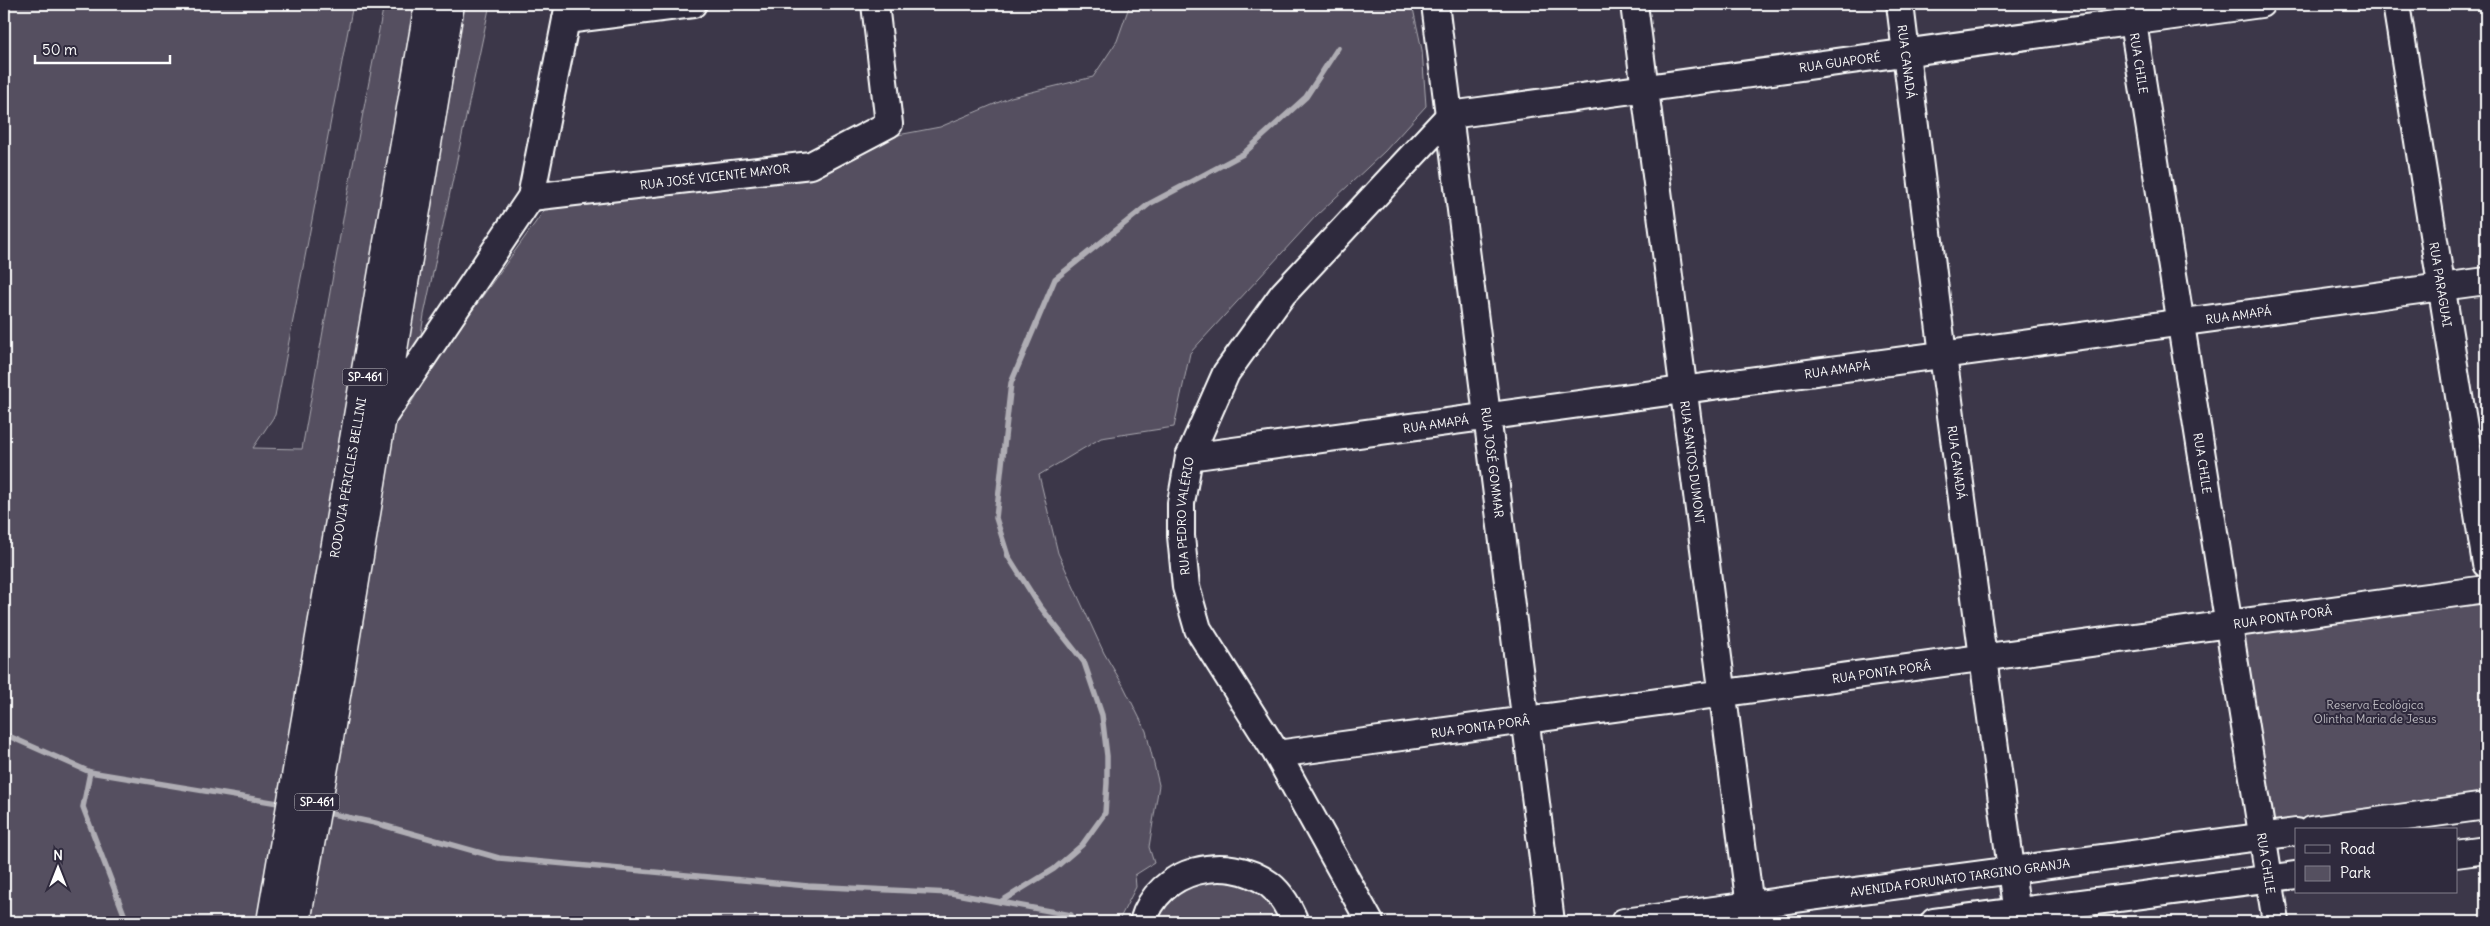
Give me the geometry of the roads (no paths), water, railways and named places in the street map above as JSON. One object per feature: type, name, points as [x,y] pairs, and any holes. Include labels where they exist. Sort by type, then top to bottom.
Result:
[{"type":"main road","name":"RODOVIA PÉRICLES BELLINI","points":[[271,922],[296,852],[314,750],[429,4]]},
{"type":"main road","name":"RODOVIA PÉRICLES BELLINI","points":[[314,750],[381,420],[450,4]]},
{"type":"main road","name":"RODOVIA PÉRICLES BELLINI","points":[[296,852],[296,922]]},
{"type":"street","points":[[381,420],[531,197],[567,12],[693,4]]},
{"type":"street","name":"RUA JOSÉ VICENTE MAYOR","points":[[531,197],[811,164],[889,124],[875,4]]},
{"type":"street","name":"RUA JOSÉ GOMMAR","points":[[1434,4],[1450,115],[1551,922]]},
{"type":"street","name":"RUA SANTOS DUMONT","points":[[1634,4],[1751,914]]},
{"type":"street","name":"RUA CANADÁ","points":[[1900,4],[1943,355],[2017,917]]},
{"type":"street","name":"RUA GUAPORÉ","points":[[1450,115],[1906,52],[2131,13],[2261,4]]},
{"type":"street","name":"RUA PARAGUAI","points":[[2396,4],[2486,564]]},
{"type":"street","name":"RUA CHILE","points":[[2131,13],[2276,922]]},
{"type":"street","name":"RUA PEDRO VALÉRIO","points":[[1370,922],[1277,754],[1198,629],[1186,586],[1181,536],[1181,503],[1188,456],[1226,373],[1283,294],[1450,115]]},
{"type":"street","points":[[1404,164],[1422,160],[1432,161],[1446,167],[1458,178]]},
{"type":"street","name":"RUA AMAPÁ","points":[[1188,456],[1487,418],[2486,281]]},
{"type":"street","name":"RUA PONTA PORÂ","points":[[1277,754],[2486,589]]},
{"type":"street","points":[[2326,828],[2486,806]]},
{"type":"street","name":"AVENIDA FORUNATO TARGINO GRANJA","points":[[1624,922],[1751,914],[2010,870],[2295,832]]},
{"type":"street","points":[[2458,854],[2486,850]]},
{"type":"street","points":[[1143,922],[1159,893],[1178,878],[1201,869],[1225,867],[1249,872],[1271,885],[1287,903],[1295,922]]},
{"type":"street","points":[[1934,922],[2017,917],[2295,875]]},
{"type":"waterway","points":[[1000,902],[1054,869],[1082,845],[1105,813],[1107,783],[1107,756],[1102,715],[1084,662],[1039,605],[1008,556],[996,518],[1011,383],[1055,279],[1149,204],[1243,154],[1306,97],[1338,48]]},
{"type":"waterway","points":[[4,734],[90,772],[83,807],[127,922]]},
{"type":"waterway","points":[[90,772],[284,804]]},
{"type":"waterway","points":[[323,812],[375,823],[499,858],[808,886],[951,893],[1071,915]]},
{"type":"park label","name":"Reserva Ecológica Olintha Maria de Jesus","points":[[2375,711]]}]
